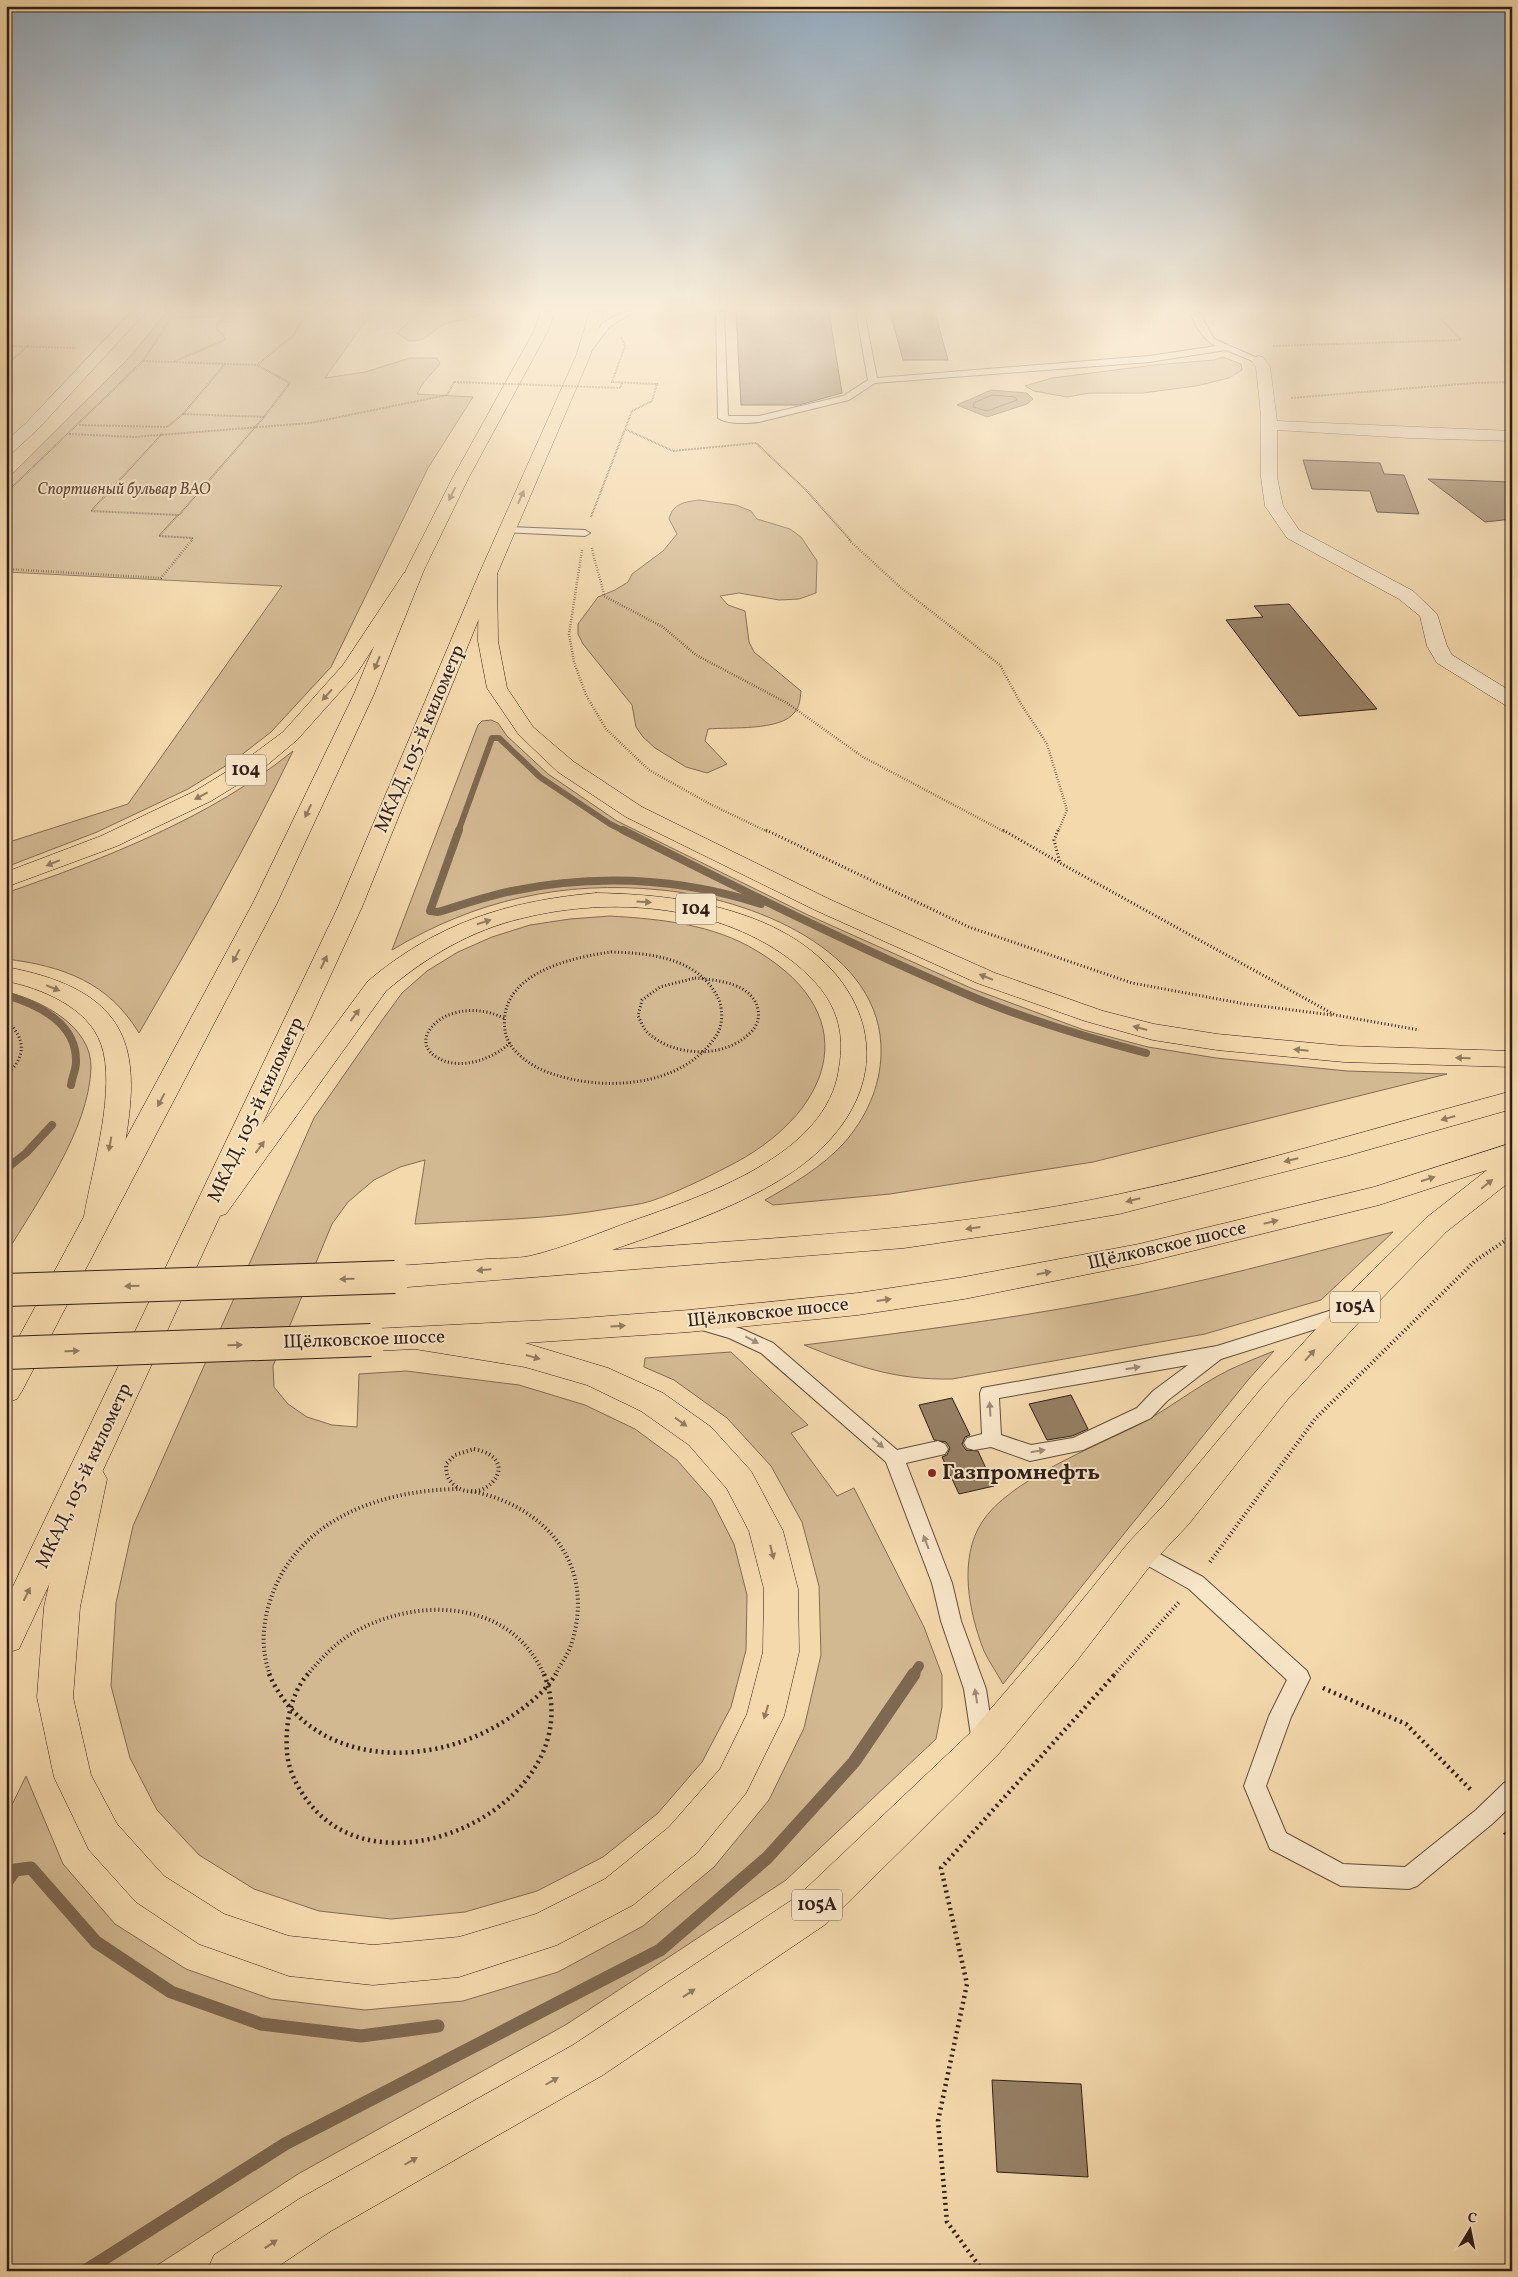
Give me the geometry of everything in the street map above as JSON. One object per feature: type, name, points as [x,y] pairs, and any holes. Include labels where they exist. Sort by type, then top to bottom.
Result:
[{"type":"main road","points":[[6,1391],[264,903],[364,694],[415,570],[460,479],[493,418]]},
{"type":"main road","name":"МКАД, 105-й километр","points":[[6,1638],[95,1453],[350,907],[488,574],[555,418]]},
{"type":"main road","name":"104","points":[[6,880],[109,841],[203,796],[252,766],[290,736],[350,669],[415,570]]},
{"type":"main road","points":[[488,574],[488,640],[497,688],[526,731],[566,767],[634,812],[823,905],[986,978],[1094,1016],[1153,1032],[1217,1042],[1344,1054],[1512,1059]]},
{"type":"main road","name":"104","points":[[200,1229],[377,986],[405,961],[440,940],[479,923],[566,903],[611,900],[656,902],[700,910],[740,922],[776,938],[807,959],[831,983],[844,1004],[848,1011],[856,1040],[854,1072],[842,1103],[820,1133],[788,1161],[748,1185],[666,1221],[532,1266]]},
{"type":"main road","points":[[6,974],[39,982],[64,992],[85,1006],[102,1022],[112,1040],[118,1061],[116,1111],[97,1221]]},
{"type":"main road","points":[[6,1290],[395,1277],[904,1238],[1119,1204],[1346,1147],[1512,1100]]},
{"type":"main road","name":"Щёлковское шоссе","points":[[6,1353],[416,1338],[689,1321],[858,1304],[964,1288],[1139,1254],[1379,1195],[1512,1152]]},
{"type":"main road","name":"105A","points":[[230,2271],[315,2215],[588,2060],[812,1910],[983,1745],[1063,1651],[1141,1552],[1176,1515],[1277,1391],[1350,1312],[1436,1225],[1496,1177],[1512,1168]]},
{"type":"main road","points":[[95,1453],[62,1607],[55,1697],[73,1777],[103,1837],[150,1889],[213,1930],[289,1956],[373,1965],[459,1957],[543,1931],[619,1892],[683,1840],[732,1781],[768,1707],[781,1652],[781,1589],[766,1531],[739,1480],[700,1436],[652,1402],[597,1376],[525,1355],[416,1338]]},
{"type":"street","points":[[7,448],[38,418]]},
{"type":"street","points":[[1268,418],[1269,477],[1274,506],[1293,534],[1406,595],[1428,614],[1433,626],[1437,646],[1444,658],[1512,701]]},
{"type":"street","points":[[1268,425],[1409,433],[1512,436]]},
{"type":"lane","points":[[726,418],[744,420],[758,418]]},
{"type":"lane","points":[[507,530],[585,533]]},
{"type":"lane","points":[[1217,1353],[1160,1396],[1144,1413],[1076,1445],[1030,1452],[983,1441],[989,1393],[1217,1353],[1350,1312]]},
{"type":"lane","points":[[689,1321],[731,1331],[767,1348],[894,1458],[942,1583],[952,1621],[976,1689],[983,1745]]},
{"type":"lane","points":[[894,1458],[938,1449]]},
{"type":"lane","points":[[1141,1552],[1196,1583],[1299,1678],[1280,1716],[1255,1786],[1278,1842],[1341,1875],[1408,1878],[1491,1811],[1512,1790]]},
{"type":"path","points":[[6,493],[86,418]]},
{"type":"path","points":[[79,425],[168,427],[177,418]]},
{"type":"path","points":[[6,570],[161,578],[193,538],[159,536],[263,418]]},
{"type":"path","points":[[69,434],[134,436],[256,427],[329,418]]},
{"type":"path","points":[[629,418],[585,533],[569,634],[574,662],[586,695],[606,729],[649,770],[710,804],[969,927],[1132,983],[1245,1004],[1335,1015],[1424,1031]]},
{"type":"path","points":[[625,429],[673,451],[756,443],[806,490],[856,547],[900,586],[1000,665],[1021,704],[1047,744],[1058,776],[1067,810],[1054,840],[1060,863]]},
{"type":"path","points":[[162,434],[91,511],[178,515]]},
{"type":"path","points":[[585,533],[593,552],[595,568],[601,581],[604,596],[664,627],[696,655],[787,703],[863,757],[997,827],[1335,1015]]},
{"type":"path","points":[[624,952],[651,955],[686,966],[703,978],[718,997],[722,1010],[721,1023],[716,1036],[703,1052],[678,1069],[659,1076],[638,1081],[594,1084],[553,1075],[535,1067],[522,1057],[510,1043],[506,1033],[504,1018],[512,995],[529,979],[552,965],[590,954],[624,952]]},
{"type":"path","points":[[703,978],[725,981],[738,986],[748,993],[756,1002],[759,1011],[758,1020],[753,1030],[733,1045],[703,1052],[686,1051],[657,1042],[647,1035],[640,1026],[637,1017],[639,1007],[644,998],[654,990],[680,980],[703,978]]},
{"type":"path","points":[[504,1018],[481,1010],[455,1012],[433,1024],[427,1031],[425,1040],[428,1048],[434,1055],[456,1063],[484,1060],[496,1056],[510,1043]]},
{"type":"path","points":[[6,1020],[16,1028],[21,1038],[22,1049],[18,1061],[6,1076]]},
{"type":"path","points":[[459,1490],[450,1484],[446,1476],[446,1466],[452,1458],[462,1451],[474,1449],[486,1451],[495,1456],[499,1464],[498,1474],[493,1483],[471,1491]]},
{"type":"path","points":[[422,1490],[459,1490],[471,1491],[505,1501],[528,1513],[548,1529],[563,1549],[574,1571],[578,1596],[578,1621],[570,1647],[557,1672],[538,1696],[514,1716],[486,1733],[455,1745],[422,1752],[389,1753],[358,1748],[329,1738],[304,1723],[290,1709],[272,1681],[264,1656],[263,1630],[268,1604],[275,1588],[294,1556],[314,1535],[365,1504],[393,1495],[422,1490]]},
{"type":"path","points":[[431,1609],[485,1617],[508,1629],[527,1646],[541,1666],[548,1684],[552,1715],[547,1741],[536,1768],[518,1791],[495,1812],[468,1828],[437,1839],[406,1843],[375,1841],[347,1833],[322,1818],[304,1799],[291,1776],[285,1750],[286,1724],[290,1709],[307,1674],[326,1653],[349,1635],[374,1621],[402,1612],[431,1609]]},
{"type":"path","points":[[1299,1678],[1406,1724],[1491,1811],[1512,1843]]},
{"type":"path","points":[[967,1984],[938,2121],[947,2222],[983,2271]]},
{"type":"green space","name":"Спортивный бульвар ВАО","points":[[68,418],[460,418],[428,468],[331,667],[271,732],[235,760],[188,789],[97,832],[6,867],[6,843],[128,804],[282,586],[6,572],[6,480]]},
{"type":"green space","points":[[699,500],[736,505],[751,511],[757,519],[790,529],[801,537],[817,561],[816,593],[799,599],[779,600],[739,593],[720,596],[728,605],[745,611],[749,642],[754,652],[801,691],[796,711],[787,719],[778,723],[754,727],[708,729],[705,741],[727,764],[707,773],[686,767],[655,748],[643,737],[636,727],[632,705],[583,644],[578,634],[578,624],[598,597],[628,582],[632,574],[663,551],[677,534],[669,519],[673,510],[680,504]]},
{"type":"green space","points":[[491,720],[498,723],[507,736],[548,774],[617,821],[808,915],[973,989],[1084,1030],[1148,1047],[1216,1058],[1347,1071],[1447,1074],[1093,1162],[890,1194],[773,1205],[765,1200],[817,1167],[835,1152],[852,1133],[870,1102],[875,1090],[880,1067],[881,1055],[876,1018],[861,986],[836,958],[805,936],[770,918],[733,904],[696,895],[661,890],[590,888],[555,891],[488,906],[455,918],[392,950],[478,725],[482,721]]},
{"type":"green space","points":[[293,751],[238,858],[139,1033],[127,1015],[113,1001],[98,989],[82,980],[46,966],[6,959],[6,893],[156,834],[227,797]]},
{"type":"green space","points":[[610,916],[667,921],[722,935],[757,951],[793,978],[815,1006],[824,1036],[823,1066],[811,1095],[790,1122],[762,1146],[727,1167],[689,1186],[660,1198],[637,1204],[564,1215],[415,1224],[425,1160],[400,1167],[374,1180],[348,1202],[332,1224],[273,1366],[274,1387],[288,1404],[307,1417],[332,1425],[357,1427],[359,1374],[406,1371],[519,1385],[585,1405],[635,1429],[677,1460],[711,1499],[734,1544],[747,1595],[746,1650],[731,1707],[702,1762],[658,1813],[603,1857],[537,1891],[465,1912],[391,1919],[319,1911],[254,1889],[199,1855],[157,1810],[130,1758],[111,1686],[116,1603],[133,1526],[314,1118],[402,993],[427,971],[458,952],[492,937],[530,925]]},
{"type":"green space","points":[[6,992],[34,1001],[62,1017],[83,1040],[89,1053],[91,1068],[88,1092],[71,1140],[46,1189],[6,1254]]},
{"type":"green space","points":[[1393,1232],[1321,1300],[1205,1334],[952,1379],[911,1377],[875,1370],[804,1345],[952,1326],[1136,1295],[1210,1279]]},
{"type":"green space","points":[[1274,1351],[1248,1380],[1003,1684],[984,1651],[974,1620],[968,1586],[970,1552],[982,1522],[994,1507],[1031,1479],[1053,1466],[1149,1419],[1229,1370]]},
{"type":"green space","points":[[731,1352],[808,1425],[791,1433],[837,1496],[854,1488],[924,1627],[942,1675],[942,1707],[936,1739],[786,1880],[567,2024],[298,2174],[148,2271],[6,2271],[6,1817],[26,1776],[63,1864],[115,1924],[186,1969],[271,1999],[365,2010],[463,2001],[558,1972],[643,1926],[714,1867],[769,1800],[804,1728],[821,1655],[819,1586],[802,1522],[771,1466],[727,1418],[674,1380],[644,1367],[645,1358]]},
{"type":"building","points":[[1303,460],[1380,463],[1384,474],[1404,475],[1419,514],[1377,512],[1370,491],[1312,489]]},
{"type":"building","points":[[1428,479],[1512,482],[1512,519],[1485,522]]},
{"type":"building","points":[[1289,604],[1377,709],[1299,716],[1226,620],[1263,617],[1254,606]]},
{"type":"building","points":[[1071,1395],[1088,1429],[1072,1436],[1047,1440],[1029,1404]]},
{"type":"building","points":[[952,1398],[970,1435],[965,1437],[962,1444],[966,1450],[978,1451],[994,1486],[959,1494],[942,1457],[947,1455],[950,1448],[946,1442],[934,1440],[919,1405]]},
{"type":"building","points":[[992,2080],[1081,2084],[1088,2177],[997,2172]]},
{"type":"waterway","points":[[458,832],[492,738],[499,738],[540,777],[610,824],[626,832]]},
{"type":"waterway","points":[[459,830],[430,911],[438,912],[503,893],[543,886],[606,881],[669,884],[730,895],[761,904]]},
{"type":"waterway","points":[[623,830],[750,894],[966,994],[1010,1012],[1055,1027],[1146,1053]]},
{"type":"waterway","points":[[6,995],[43,1010],[63,1026],[75,1048],[76,1065],[71,1085]]},
{"type":"waterway","points":[[6,1169],[26,1153],[52,1125]]},
{"type":"waterway","points":[[913,1675],[919,1666]]},
{"type":"waterway","points":[[85,2271],[285,2144],[660,1950],[767,1858],[854,1762],[914,1674]]},
{"type":"waterway","points":[[6,1883],[15,1870],[31,1868],[96,1942],[171,1992],[261,2024],[361,2036],[438,2026]]},
{"type":"place","name":"Газпромнефть","points":[[932,1473]]}]
